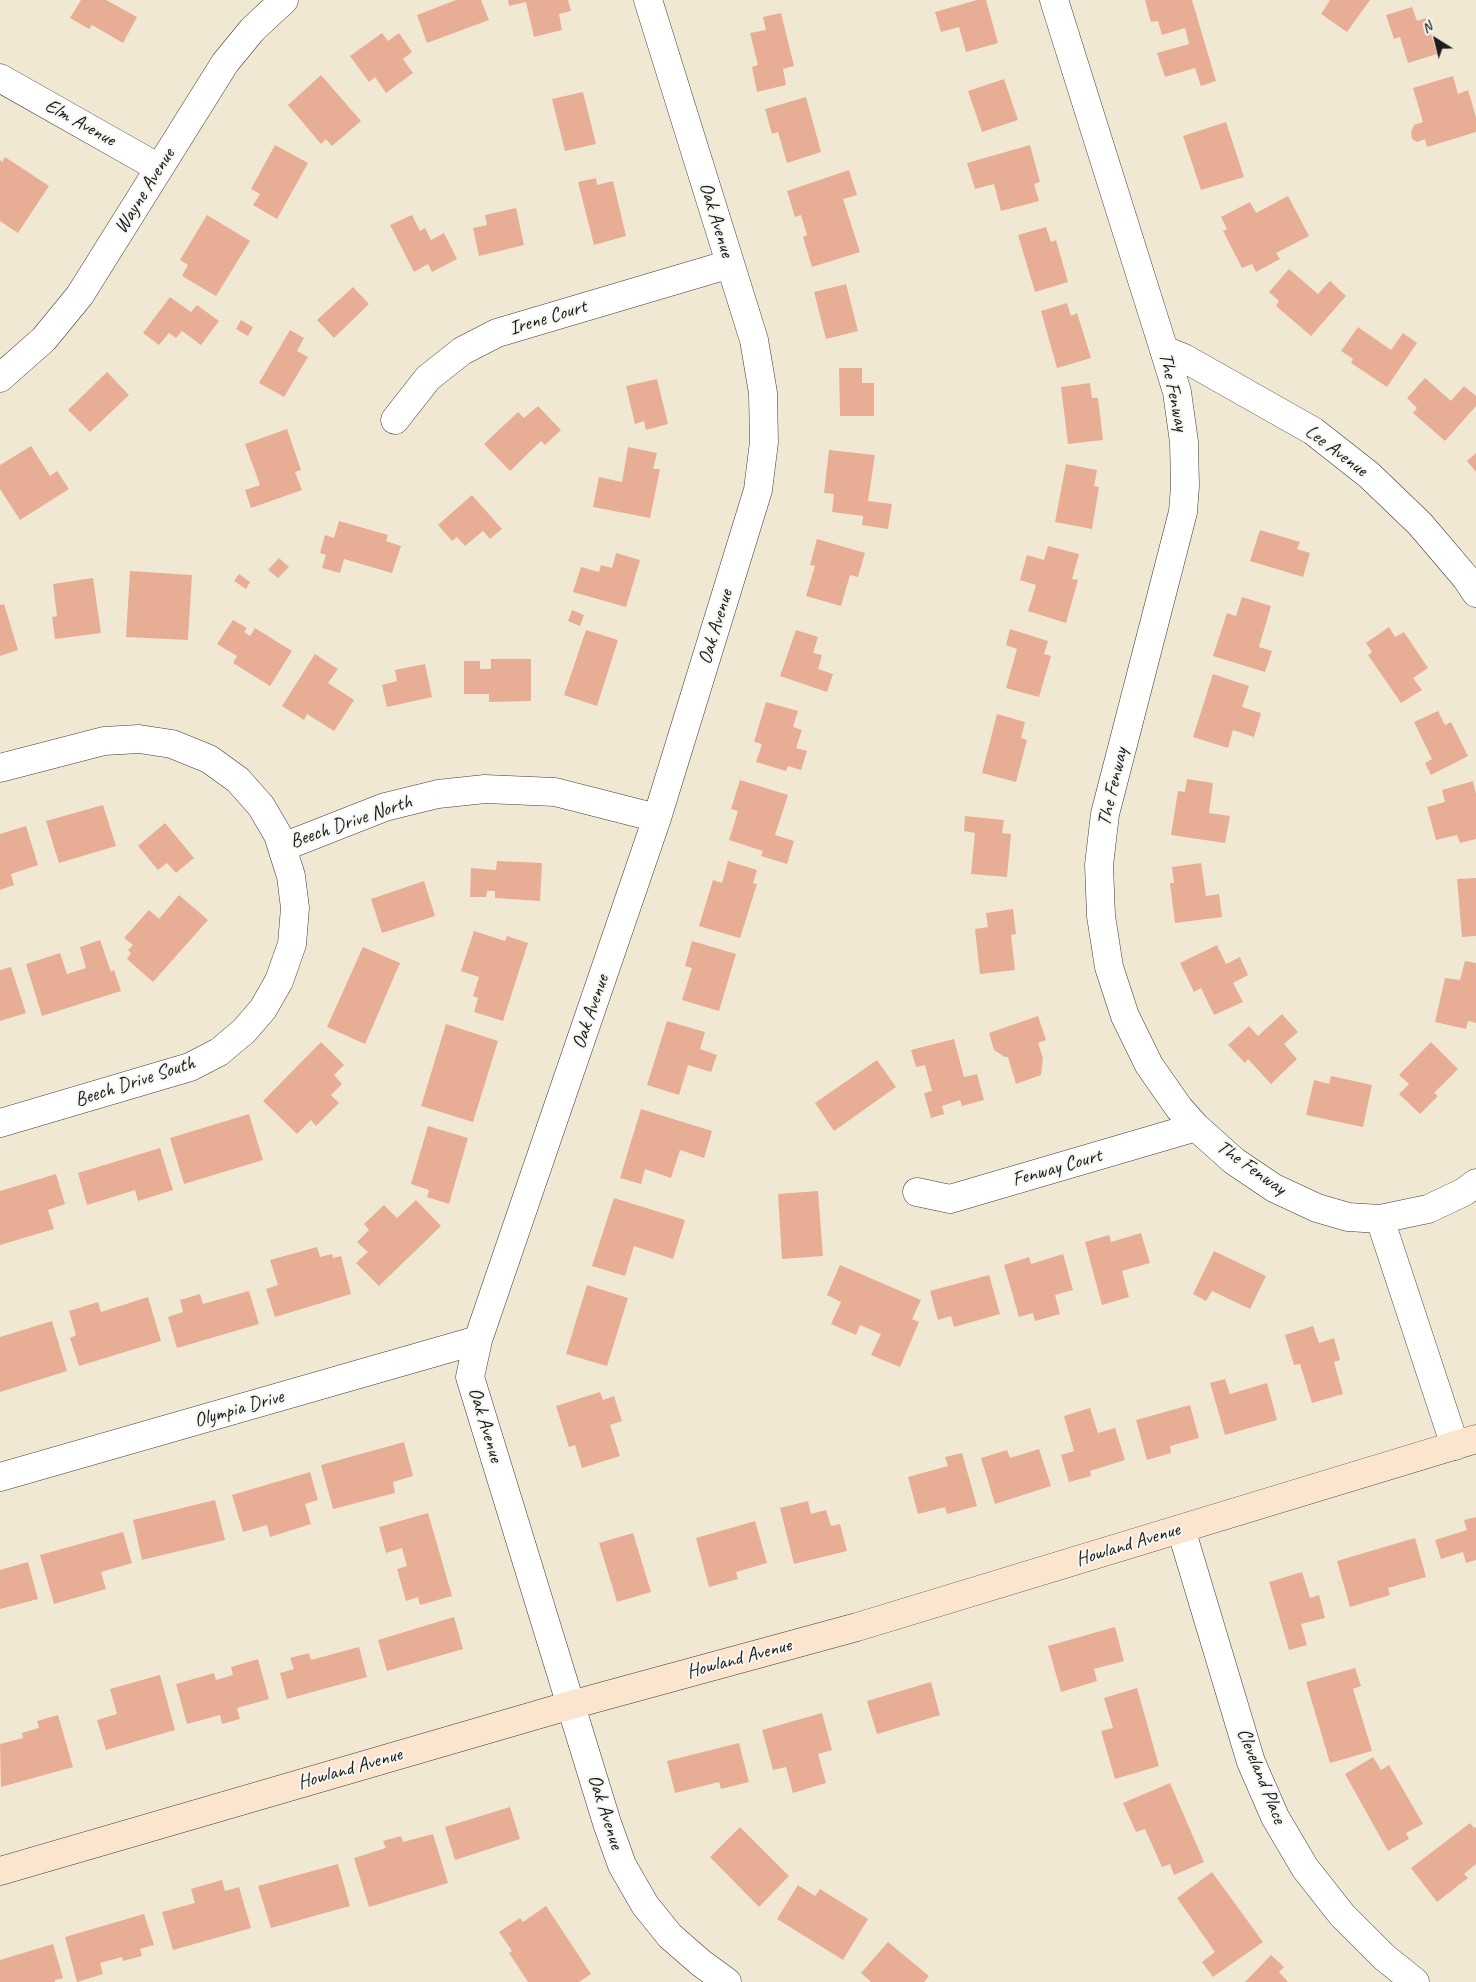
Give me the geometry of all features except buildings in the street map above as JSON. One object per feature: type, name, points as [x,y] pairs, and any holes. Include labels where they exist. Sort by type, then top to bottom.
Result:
[{"type":"street","name":"Wayne Avenue","points":[[0,378],[44,339],[80,295],[225,63],[252,30],[284,0]]},
{"type":"street","name":"Oak Avenue","points":[[648,0],[754,340],[763,393],[764,442],[758,490],[657,818],[478,1340],[470,1377],[607,1823],[622,1866],[645,1905],[670,1936],[701,1963],[727,1982]]},
{"type":"street","name":"The Fenway","points":[[1054,0],[1177,392],[1184,442],[1185,486],[1183,512],[1105,814],[1099,865],[1101,916],[1110,967],[1125,1016],[1149,1065],[1196,1127],[1234,1161],[1274,1188],[1316,1208],[1348,1217],[1380,1219]]},
{"type":"street","name":"Elm Avenue","points":[[0,78],[159,168]]},
{"type":"street","name":"Irene Court","points":[[395,420],[428,378],[462,351],[497,333],[730,264]]},
{"type":"street","name":"Lee Avenue","points":[[1164,350],[1184,358],[1313,431],[1362,469],[1420,524],[1466,578],[1476,593]]},
{"type":"street","name":"Beech Drive North","points":[[0,768],[104,741],[139,739],[172,744],[208,759],[238,780],[261,806],[278,835],[282,847],[385,807],[438,794],[485,789],[555,792],[657,818]]},
{"type":"street","name":"Beech Drive South","points":[[0,1124],[190,1067],[219,1052],[244,1031],[263,1009],[280,981],[292,944],[294,900],[291,876],[282,847]]},
{"type":"street","name":"Fenway Court","points":[[917,1192],[950,1199],[1196,1127]]},
{"type":"street","points":[[1465,1443],[1380,1219],[1428,1209],[1464,1192],[1476,1183]]},
{"type":"street","name":"Olympia Drive","points":[[0,1477],[478,1340]]},
{"type":"street","name":"Howland Avenue","points":[[0,1871],[571,1705],[857,1627],[1465,1443]]},
{"type":"street","name":"Cleveland Place","points":[[1181,1528],[1250,1762],[1275,1817],[1305,1868],[1342,1915],[1384,1957],[1415,1982]]}]
